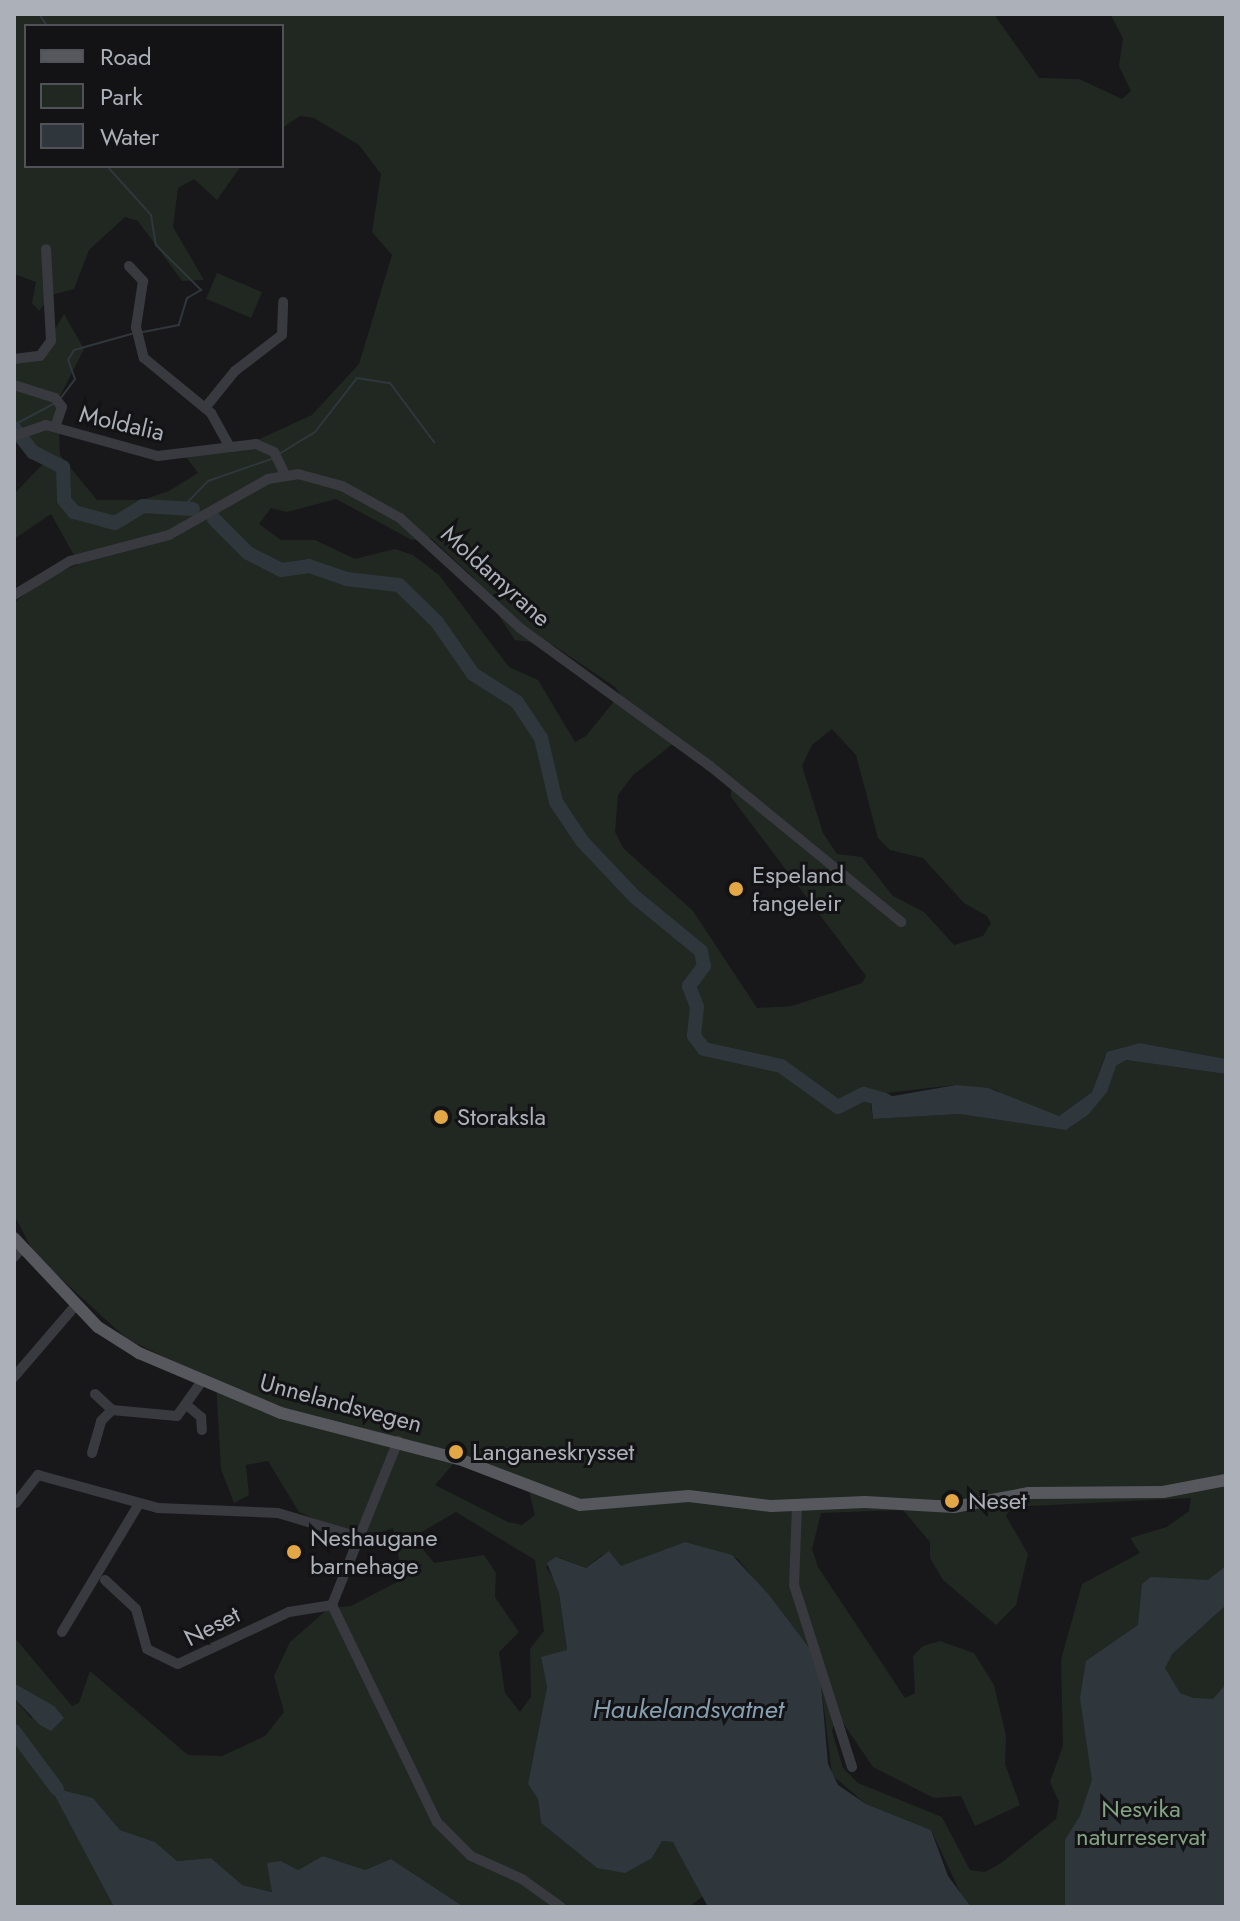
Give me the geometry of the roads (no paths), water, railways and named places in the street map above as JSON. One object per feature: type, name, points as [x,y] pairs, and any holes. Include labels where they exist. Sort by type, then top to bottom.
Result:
[{"type":"main road","name":"Unnelandsvegen","points":[[16,1248],[119,1342],[202,1381],[281,1413],[398,1441],[580,1505],[689,1496],[797,1505],[962,1507],[1029,1493],[1163,1492],[1226,1480]]},
{"type":"street","points":[[14,359],[40,356],[51,341],[46,249]]},
{"type":"street","name":"Moldalia","points":[[129,266],[143,281],[137,331],[149,366],[205,408],[229,446]]},
{"type":"street","points":[[205,408],[235,371],[282,335],[283,302]]},
{"type":"street","name":"Moldalia","points":[[14,385],[57,401],[55,427]]},
{"type":"street","name":"Moldalia","points":[[19,433],[55,427],[158,456],[229,446],[267,448],[285,475]]},
{"type":"street","points":[[14,595],[70,561],[169,535],[248,488],[285,475]]},
{"type":"street","name":"Moldamyrane","points":[[285,475],[342,486],[400,518],[520,628],[710,766],[901,922]]},
{"type":"street","points":[[14,1377],[76,1305]]},
{"type":"street","points":[[95,1394],[112,1410],[167,1418],[189,1407],[202,1381]]},
{"type":"street","points":[[189,1407],[201,1417],[202,1430]]},
{"type":"street","points":[[92,1453],[101,1421],[112,1410]]},
{"type":"street","points":[[398,1441],[362,1538],[332,1605],[437,1822],[471,1856],[522,1879],[561,1907]]},
{"type":"street","points":[[16,1503],[38,1475],[139,1504],[278,1513],[362,1538]]},
{"type":"street","points":[[62,1632],[139,1504]]},
{"type":"street","points":[[797,1505],[794,1585],[852,1767]]},
{"type":"street","name":"Neset","points":[[105,1580],[136,1609],[147,1649],[178,1664],[277,1617],[332,1605]]},
{"type":"water","points":[[1140,1043],[1226,1059],[1226,1074],[1126,1060],[1116,1066],[1107,1092],[1088,1115],[1066,1130],[959,1114],[873,1119],[870,1091],[893,1096],[956,1085],[988,1088],[1059,1116],[1092,1092],[1107,1052]]},
{"type":"water","name":"Haukelandsvatnet","points":[[685,1542],[732,1555],[769,1595],[810,1649],[821,1684],[828,1764],[838,1785],[866,1804],[931,1830],[948,1876],[971,1907],[708,1907],[673,1842],[662,1841],[652,1858],[625,1873],[597,1868],[541,1823],[538,1799],[528,1784],[547,1687],[541,1657],[567,1650],[559,1593],[547,1563],[556,1557],[586,1568],[609,1551],[621,1566]]},
{"type":"water","name":"Nesvika naturreservat","points":[[1226,1566],[1226,1605],[1172,1654],[1165,1668],[1180,1693],[1193,1698],[1213,1699],[1226,1684],[1226,1907],[1065,1907],[1065,1840],[1080,1816],[1092,1780],[1080,1698],[1086,1661],[1138,1625],[1142,1584],[1151,1577],[1208,1580]]},
{"type":"water","points":[[14,1683],[54,1706],[64,1718],[51,1731],[40,1725],[14,1698]]},
{"type":"water","points":[[57,1789],[93,1798],[120,1830],[155,1842],[177,1861],[211,1858],[242,1885],[272,1892],[267,1863],[281,1861],[298,1870],[323,1856],[365,1870],[391,1859],[464,1907],[114,1907],[53,1792]]},
{"type":"waterway","points":[[39,14],[46,24]]},
{"type":"waterway","points":[[109,168],[151,215],[156,245],[201,290],[187,298],[179,325],[142,332]]},
{"type":"waterway","points":[[60,399],[75,379],[68,360],[74,350],[135,333]]},
{"type":"waterway","points":[[279,454],[315,432],[357,378],[390,383],[434,442]]},
{"type":"waterway","points":[[14,425],[55,403]]},
{"type":"waterway","points":[[14,428],[33,452],[63,467],[64,500],[74,512],[115,523],[143,506],[193,509]]},
{"type":"waterway","points":[[182,508],[208,481],[274,458]]},
{"type":"waterway","points":[[214,519],[248,553],[281,570],[309,566],[346,579],[399,585],[437,622],[473,674],[517,702],[541,738],[556,802],[582,841],[635,897],[701,951],[704,966],[689,986],[697,1007],[694,1036],[704,1049],[781,1066],[838,1107],[864,1094],[885,1100]]},
{"type":"waterway","points":[[14,1731],[57,1789]]},
{"type":"place","name":"Espeland fangeleir","points":[[736,889]]},
{"type":"place","name":"Storaksla","points":[[441,1117]]},
{"type":"place","name":"Langaneskrysset","points":[[456,1452]]},
{"type":"place","name":"Neset","points":[[952,1501]]},
{"type":"place","name":"Neshaugane barnehage","points":[[294,1552]]}]
